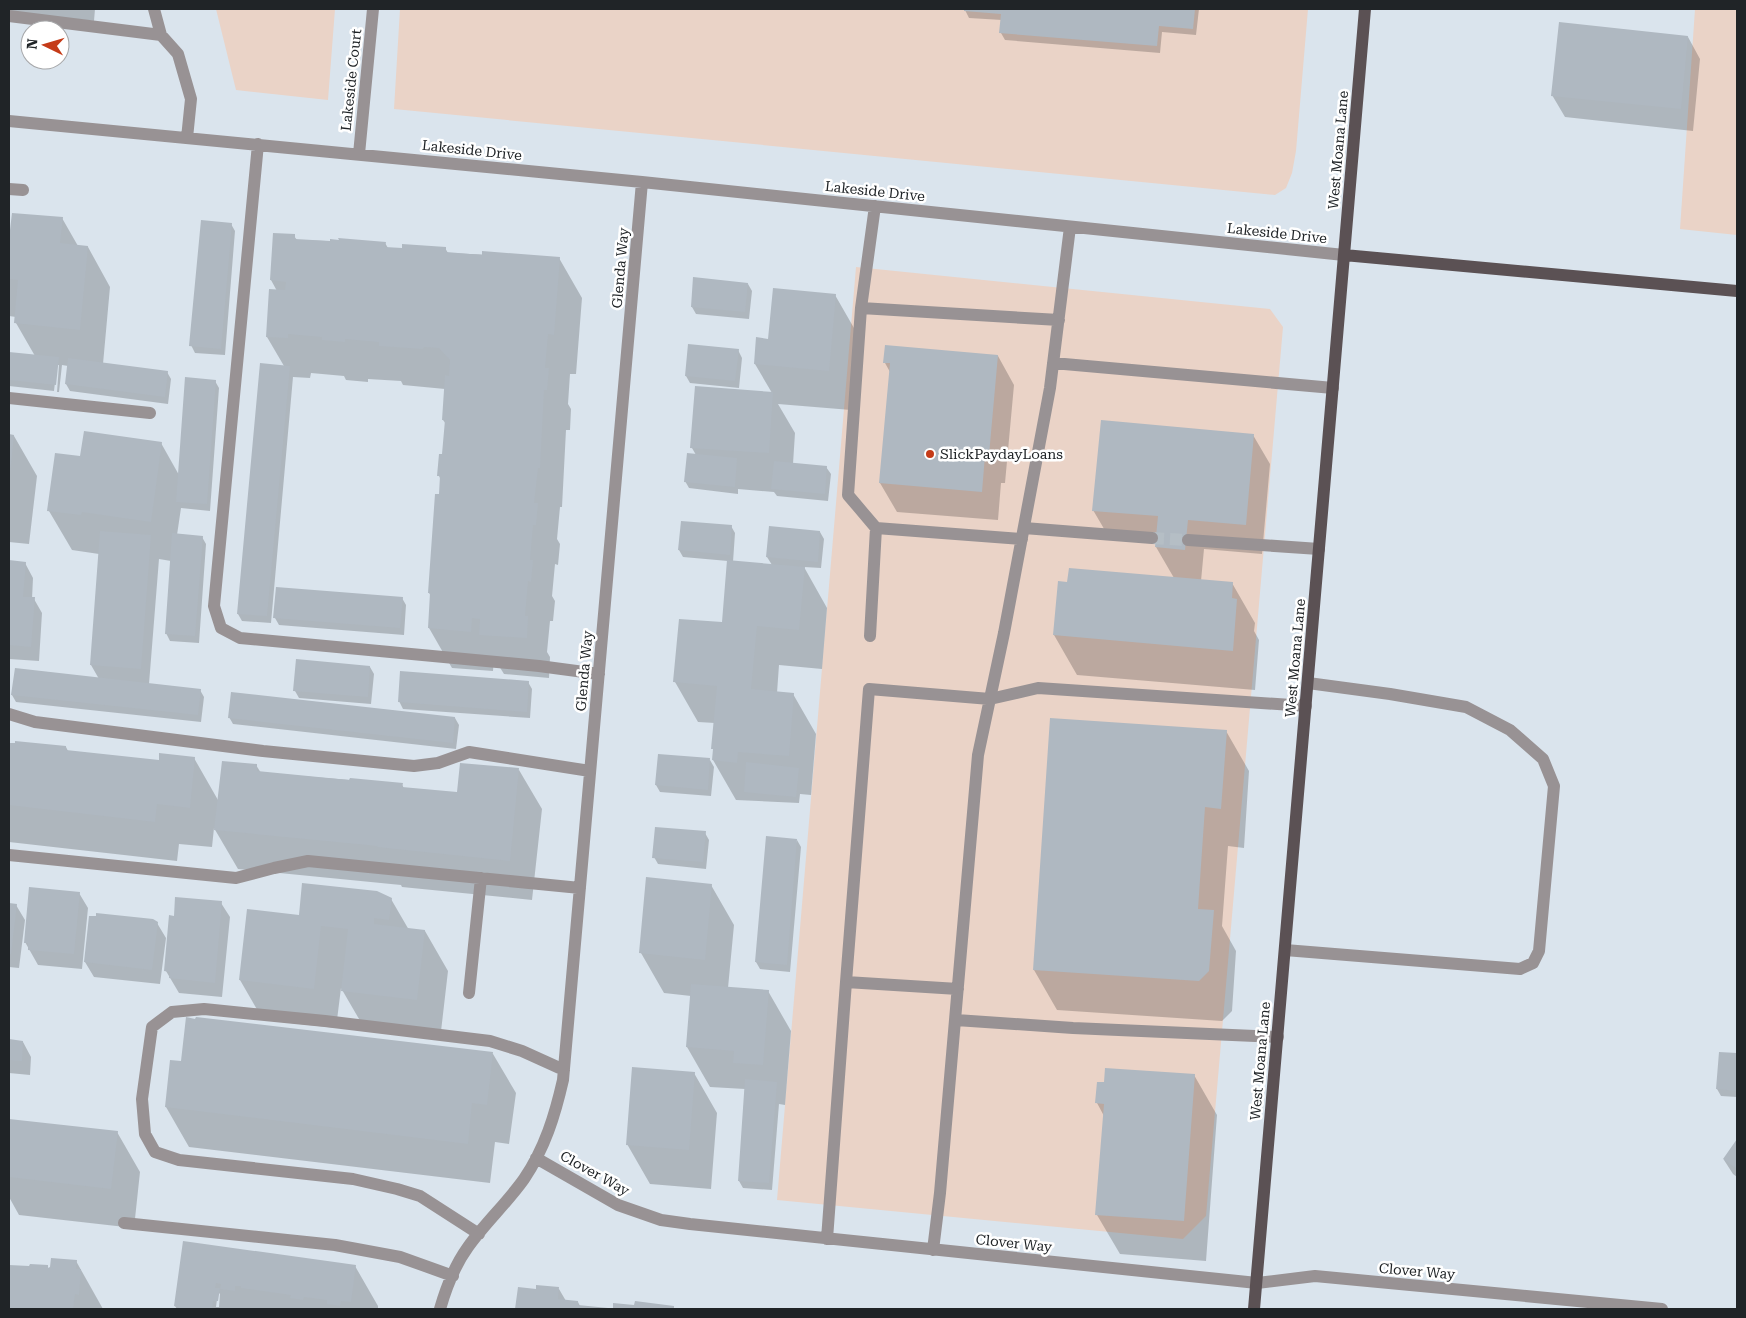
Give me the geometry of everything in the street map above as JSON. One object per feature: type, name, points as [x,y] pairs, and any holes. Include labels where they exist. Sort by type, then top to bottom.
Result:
[{"type":"main road","name":"West Moana Lane","points":[[1254,1309],[1365,9]]},
{"type":"main road","name":"Lakeside Drive","points":[[1344,255],[1737,291]]},
{"type":"street","points":[[154,9],[161,35],[178,54],[191,99],[187,138]]},
{"type":"street","name":"Lakeside Court","points":[[359,154],[373,9]]},
{"type":"street","points":[[9,16],[161,35]]},
{"type":"street","name":"Lakeside Drive","points":[[9,121],[642,182],[1344,255]]},
{"type":"street","points":[[258,144],[214,606],[221,628],[240,638],[539,666],[599,674]]},
{"type":"street","name":"Glenda Way","points":[[536,1158],[553,1120],[563,1080],[642,182]]},
{"type":"street","points":[[9,189],[22,190]]},
{"type":"street","points":[[870,636],[876,528],[848,495],[860,308],[875,206]]},
{"type":"street","points":[[933,1250],[956,1020],[978,755],[1004,633],[1053,364],[1070,227]]},
{"type":"street","points":[[860,308],[1059,320]]},
{"type":"street","points":[[1053,364],[1333,388]]},
{"type":"street","points":[[9,398],[150,413]]},
{"type":"street","points":[[876,528],[1152,538]]},
{"type":"street","points":[[1188,540],[1319,549]]},
{"type":"street","points":[[1285,950],[1520,969],[1533,963],[1540,951],[1554,786],[1542,759],[1510,730],[1466,707],[1382,693],[1308,684]]},
{"type":"street","points":[[827,1239],[869,689],[990,699],[1038,688],[1306,706]]},
{"type":"street","points":[[9,714],[34,722],[263,751],[414,766],[438,763],[469,752],[590,771]]},
{"type":"street","points":[[9,855],[236,878],[308,861],[580,888]]},
{"type":"street","points":[[469,993],[481,878]]},
{"type":"street","points":[[846,982],[958,989]]},
{"type":"street","points":[[479,1234],[420,1196],[397,1189],[353,1179],[179,1160],[156,1152],[145,1134],[142,1099],[152,1027],[172,1012],[204,1009],[325,1021],[490,1041],[522,1051],[564,1070]]},
{"type":"street","points":[[956,1020],[1073,1028],[1278,1037]]},
{"type":"street","points":[[440,1309],[446,1288],[467,1248],[524,1179],[536,1158]]},
{"type":"street","name":"Clover Way","points":[[536,1158],[618,1205],[661,1220],[690,1224],[1256,1283],[1315,1276],[1662,1309]]},
{"type":"street","points":[[124,1223],[335,1246],[400,1257],[452,1276]]},
{"type":"shaded area","points":[[216,9],[335,9],[328,100],[236,90]]},
{"type":"shaded area","points":[[400,9],[1308,9],[1296,151],[1292,173],[1286,188],[1275,195],[394,109]]},
{"type":"shaded area","points":[[1695,9],[1737,9],[1737,235],[1680,229]]},
{"type":"shaded area","points":[[856,267],[1270,309],[1283,327],[1206,1216],[1183,1239],[777,1200]]},
{"type":"building","points":[[964,9],[1195,9],[1193,29],[1159,26],[1157,46],[999,33],[1001,14],[964,11]]},
{"type":"building","points":[[1559,22],[1688,36],[1681,109],[1551,96]]},
{"type":"building","points":[[12,213],[63,217],[60,243],[88,246],[80,330],[14,323],[18,280],[9,279],[9,230]]},
{"type":"building","points":[[201,220],[232,223],[221,349],[189,346]]},
{"type":"building","points":[[273,233],[295,234],[295,239],[330,241],[330,239],[339,240],[338,238],[386,242],[385,247],[402,248],[402,244],[446,247],[446,252],[482,255],[482,251],[560,257],[554,335],[548,334],[545,368],[549,368],[547,390],[544,390],[540,468],[538,468],[534,503],[538,503],[536,525],[533,525],[530,560],[533,560],[531,582],[528,581],[525,616],[528,616],[527,638],[479,635],[480,619],[472,618],[471,632],[428,628],[430,593],[428,593],[435,494],[439,494],[440,476],[437,476],[439,454],[442,454],[445,420],[442,420],[445,375],[449,376],[450,360],[439,348],[424,347],[423,349],[379,346],[379,342],[345,339],[345,342],[322,340],[322,337],[288,334],[288,338],[266,337],[269,289],[285,290],[286,282],[270,280]]},
{"type":"building","points":[[693,277],[748,283],[745,312],[691,307]]},
{"type":"building","points":[[773,288],[836,294],[829,371],[754,364],[756,337],[768,339]]},
{"type":"building","points":[[688,344],[739,349],[735,381],[685,376]]},
{"type":"building","points":[[885,345],[998,355],[989,455],[985,455],[982,492],[879,483],[890,363],[883,363]]},
{"type":"building","points":[[9,352],[59,357],[56,385],[9,380]]},
{"type":"building","points":[[68,358],[168,371],[165,397],[65,384]]},
{"type":"building","points":[[260,363],[290,366],[267,616],[237,614]]},
{"type":"building","points":[[185,377],[216,380],[207,504],[176,502]]},
{"type":"building","points":[[695,386],[773,392],[769,453],[690,448]]},
{"type":"building","points":[[1101,420],[1254,434],[1246,525],[1188,520],[1185,550],[1155,547],[1158,516],[1092,511]]},
{"type":"building","points":[[84,431],[162,442],[151,522],[82,512],[81,515],[47,511],[55,453],[80,456]]},
{"type":"building","points":[[9,434],[14,435],[10,473],[9,473]]},
{"type":"building","points":[[687,453],[737,458],[735,487],[684,482]]},
{"type":"building","points":[[774,461],[827,466],[825,494],[771,489]]},
{"type":"building","points":[[681,521],[732,525],[730,555],[678,550]]},
{"type":"building","points":[[769,526],[820,531],[818,562],[766,557]]},
{"type":"building","points":[[100,531],[151,535],[141,669],[90,665]]},
{"type":"building","points":[[172,533],[203,536],[195,636],[165,634]]},
{"type":"building","points":[[9,560],[26,562],[23,597],[35,597],[31,647],[9,645]]},
{"type":"building","points":[[727,560],[805,567],[799,630],[757,626],[751,689],[794,693],[789,756],[738,752],[737,763],[712,760],[713,749],[711,749],[717,686],[673,682],[679,619],[722,622]]},
{"type":"building","points":[[1069,568],[1233,582],[1232,598],[1237,599],[1233,651],[1053,635],[1058,581],[1067,582]]},
{"type":"building","points":[[276,587],[403,597],[400,628],[273,618]]},
{"type":"building","points":[[296,659],[370,666],[368,697],[293,691]]},
{"type":"building","points":[[15,668],[201,689],[198,715],[11,695]]},
{"type":"building","points":[[400,671],[529,681],[527,712],[398,702]]},
{"type":"building","points":[[231,692],[455,717],[453,743],[228,718]]},
{"type":"building","points":[[1050,718],[1227,730],[1221,809],[1205,807],[1198,909],[1214,910],[1209,971],[1199,981],[1033,970]]},
{"type":"building","points":[[15,741],[66,746],[66,750],[159,760],[159,753],[195,757],[190,808],[157,804],[155,822],[9,805],[9,743],[15,743]]},
{"type":"building","points":[[658,754],[710,758],[708,790],[655,785]]},
{"type":"building","points":[[222,761],[257,764],[257,771],[403,783],[402,787],[457,792],[460,763],[519,768],[510,861],[214,830]]},
{"type":"building","points":[[746,762],[799,768],[796,797],[744,792]]},
{"type":"building","points":[[655,827],[706,831],[703,862],[652,858]]},
{"type":"building","points":[[766,836],[797,839],[787,965],[755,962]]},
{"type":"building","points":[[646,877],[712,884],[705,960],[639,953]]},
{"type":"building","points":[[302,883],[377,891],[392,898],[389,920],[374,918],[374,924],[425,930],[417,1000],[341,991],[348,929],[321,926],[314,989],[239,980],[247,909],[299,915]]},
{"type":"building","points":[[29,887],[80,892],[74,954],[28,950],[28,943],[24,943]]},
{"type":"building","points":[[175,897],[222,901],[215,983],[169,978],[170,972],[164,971],[169,915],[174,916]]},
{"type":"building","points":[[9,903],[17,904],[11,954],[9,954]]},
{"type":"building","points":[[96,913],[153,919],[158,922],[152,970],[84,962],[89,916],[96,916]]},
{"type":"building","points":[[691,984],[769,990],[763,1065],[733,1063],[734,1051],[686,1047]]},
{"type":"building","points":[[186,1017],[493,1052],[487,1105],[472,1103],[468,1144],[165,1107],[170,1060],[181,1061]]},
{"type":"building","points":[[9,1039],[23,1041],[22,1061],[9,1060]]},
{"type":"building","points":[[1719,1052],[1737,1053],[1737,1091],[1716,1089]]},
{"type":"building","points":[[632,1067],[695,1072],[689,1150],[626,1145]]},
{"type":"building","points":[[1105,1068],[1195,1074],[1184,1221],[1095,1215],[1104,1104],[1095,1103],[1097,1082],[1104,1082]]},
{"type":"building","points":[[745,1079],[777,1082],[769,1183],[738,1181]]},
{"type":"building","points":[[9,1119],[118,1131],[111,1189],[9,1177]]},
{"type":"building","points":[[1737,1139],[1737,1169],[1723,1159]]},
{"type":"building","points":[[183,1241],[356,1265],[351,1302],[341,1301],[340,1306],[327,1304],[327,1300],[304,1297],[303,1300],[290,1298],[291,1295],[241,1288],[241,1286],[235,1286],[235,1291],[220,1289],[221,1284],[216,1283],[215,1288],[220,1288],[218,1301],[213,1301],[212,1309],[178,1309],[179,1307],[174,1306]]},
{"type":"building","points":[[51,1258],[77,1260],[76,1269],[81,1269],[79,1295],[75,1294],[73,1309],[9,1309],[9,1265],[48,1265],[48,1268],[50,1267]]},
{"type":"building","points":[[536,1285],[559,1287],[558,1299],[578,1301],[578,1305],[608,1308],[515,1309],[518,1287],[536,1289]]},
{"type":"building","points":[[635,1301],[674,1306],[674,1309],[613,1309],[613,1303],[634,1305]]},
{"type":"tunnel","points":[[1152,538],[1188,540]]},
{"type":"place","name":"SlickPaydayLoans","points":[[930,454]]}]
